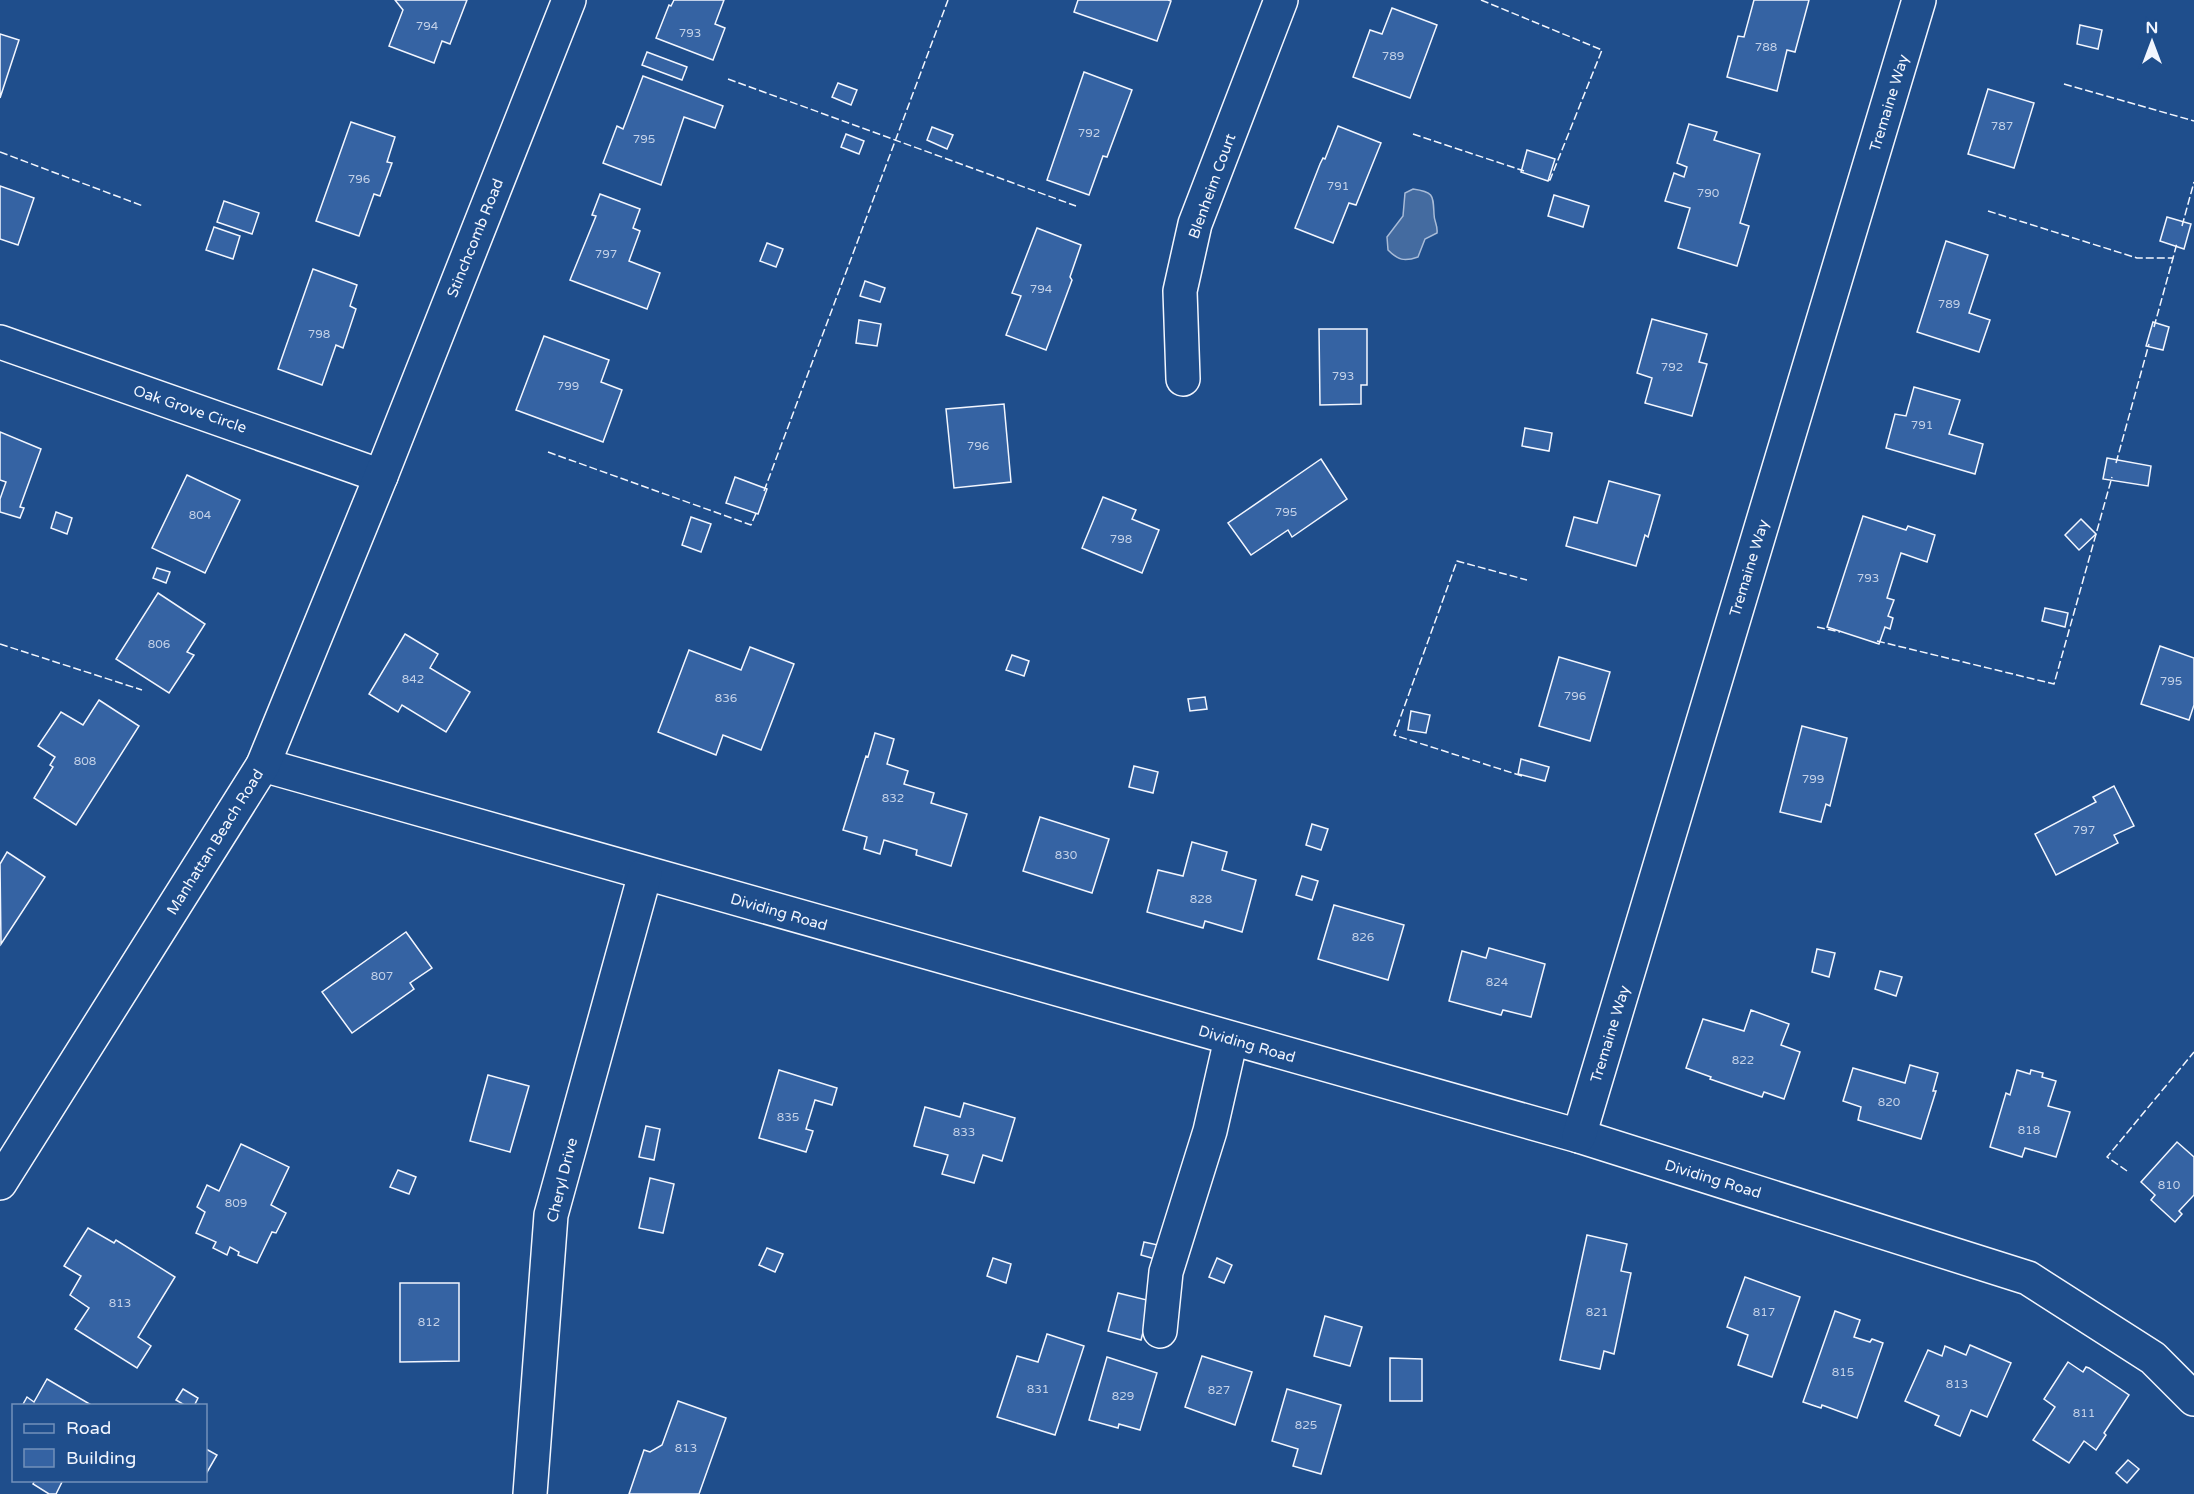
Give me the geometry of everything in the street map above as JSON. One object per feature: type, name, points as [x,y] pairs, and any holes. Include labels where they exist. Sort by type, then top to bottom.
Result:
[{"type":"street","name":"Stinchcomb Road","points":[[381,476],[569,0]]},
{"type":"street","name":"Blenheim Court","points":[[1183,379],[1180,291],[1195,224],[1281,0]]},
{"type":"street","name":"Tremaine Way","points":[[1579,1136],[1920,0]]},
{"type":"street","name":"Oak Grove Circle","points":[[0,342],[381,476]]},
{"type":"street","name":"Manhattan Beach Road","points":[[0,1183],[263,765],[381,476]]},
{"type":"street","name":"Dividing Road","points":[[263,765],[1579,1136],[2028,1278],[2153,1358],[2194,1399]]},
{"type":"street","name":"Cheryl Drive","points":[[530,1494],[551,1215],[645,874]]},
{"type":"street","points":[[1160,1331],[1166,1272],[1210,1131],[1231,1039]]},
{"type":"water","points":[[1413,189],[1429,193],[1431,196],[1437,233],[1425,239],[1418,257],[1405,260],[1398,258],[1388,250],[1387,237],[1403,216],[1405,193]]},
{"type":"building","points":[[395,0],[467,0],[450,44],[442,41],[434,63],[389,46],[403,10]]},
{"type":"building","points":[[674,0],[724,0],[715,24],[725,28],[713,60],[656,38],[669,5],[671,6]]},
{"type":"building","points":[[1078,0],[1171,1],[1157,41],[1074,12]]},
{"type":"building","points":[[1754,0],[1809,0],[1795,52],[1787,50],[1777,91],[1727,77],[1738,36],[1744,37]]},
{"type":"building","points":[[1392,8],[1437,25],[1410,98],[1353,77],[1370,30],[1382,34]]},
{"type":"building","points":[[2080,25],[2102,30],[2098,49],[2077,44]]},
{"type":"building","points":[[0,34],[19,40],[0,98]]},
{"type":"building","points":[[647,52],[687,67],[682,80],[642,65]]},
{"type":"building","points":[[1084,72],[1132,90],[1107,157],[1103,156],[1089,195],[1047,180]]},
{"type":"building","points":[[643,76],[723,106],[715,128],[684,117],[661,185],[603,163],[617,126],[623,129]]},
{"type":"building","points":[[838,83],[857,90],[851,105],[832,97]]},
{"type":"building","points":[[1988,89],[2034,103],[2014,168],[1968,154]]},
{"type":"building","points":[[351,122],[395,137],[387,162],[392,163],[380,196],[374,194],[359,236],[316,221]]},
{"type":"building","points":[[1689,124],[1717,132],[1714,140],[1760,154],[1740,223],[1749,226],[1737,266],[1678,248],[1690,208],[1665,201],[1674,173],[1684,177],[1687,167],[1677,163]]},
{"type":"building","points":[[1338,126],[1381,143],[1356,205],[1349,203],[1333,243],[1295,228],[1320,164],[1323,158],[1325,159]]},
{"type":"building","points":[[932,127],[953,135],[947,149],[927,140]]},
{"type":"building","points":[[846,134],[864,141],[859,154],[841,147]]},
{"type":"building","points":[[1527,150],[1555,159],[1548,181],[1521,172]]},
{"type":"building","points":[[0,186],[34,198],[18,245],[0,239]]},
{"type":"building","points":[[600,194],[640,209],[633,228],[640,231],[629,261],[660,273],[647,309],[570,280],[596,216],[592,215]]},
{"type":"building","points":[[1554,195],[1589,206],[1583,227],[1548,216]]},
{"type":"building","points":[[224,201],[259,213],[252,234],[217,222]]},
{"type":"building","points":[[2167,217],[2191,224],[2184,249],[2160,241]]},
{"type":"building","points":[[214,227],[240,236],[233,259],[206,250]]},
{"type":"building","points":[[1037,228],[1081,245],[1070,277],[1072,280],[1046,350],[1006,335],[1021,296],[1012,293]]},
{"type":"building","points":[[1946,241],[1988,255],[1969,313],[1990,320],[1979,352],[1917,332]]},
{"type":"building","points":[[767,243],[783,249],[776,267],[760,261]]},
{"type":"building","points":[[313,269],[357,285],[350,306],[356,309],[343,348],[336,345],[322,385],[278,369]]},
{"type":"building","points":[[865,281],[885,288],[880,302],[860,296]]},
{"type":"building","points":[[1652,319],[1707,334],[1699,362],[1707,364],[1692,416],[1645,403],[1652,378],[1637,373]]},
{"type":"building","points":[[859,320],[881,324],[877,346],[856,343]]},
{"type":"building","points":[[2153,322],[2169,327],[2163,350],[2146,346]]},
{"type":"building","points":[[1319,329],[1367,329],[1367,385],[1361,385],[1361,404],[1320,405]]},
{"type":"building","points":[[544,336],[609,360],[601,382],[622,390],[603,442],[516,410]]},
{"type":"building","points":[[1914,387],[1960,400],[1949,434],[1983,444],[1975,474],[1886,448],[1895,414],[1906,416]]},
{"type":"building","points":[[1004,404],[1011,482],[954,488],[946,409]]},
{"type":"building","points":[[1525,428],[1552,433],[1549,451],[1522,446]]},
{"type":"building","points":[[0,432],[41,449],[20,507],[24,508],[20,518],[0,512],[0,499],[6,482],[0,480]]},
{"type":"building","points":[[2107,458],[2151,466],[2148,486],[2103,479]]},
{"type":"building","points":[[1321,459],[1347,499],[1292,537],[1288,530],[1251,555],[1228,523]]},
{"type":"building","points":[[187,475],[240,500],[205,573],[152,548]]},
{"type":"building","points":[[735,477],[767,489],[758,514],[726,503]]},
{"type":"building","points":[[1609,481],[1660,495],[1648,537],[1645,535],[1636,566],[1566,546],[1574,517],[1597,523]]},
{"type":"building","points":[[1103,497],[1136,510],[1132,519],[1159,530],[1142,573],[1082,548]]},
{"type":"building","points":[[56,512],[72,518],[67,534],[51,528]]},
{"type":"building","points":[[1863,516],[1906,530],[1908,526],[1935,535],[1927,562],[1901,553],[1887,598],[1894,600],[1888,616],[1893,618],[1890,629],[1885,627],[1879,644],[1827,627]]},
{"type":"building","points":[[691,517],[711,524],[701,552],[682,545]]},
{"type":"building","points":[[2081,519],[2096,534],[2079,550],[2065,535]]},
{"type":"building","points":[[157,568],[170,572],[166,583],[153,578]]},
{"type":"building","points":[[158,593],[205,624],[187,652],[194,655],[169,693],[116,659]]},
{"type":"building","points":[[2045,608],[2068,613],[2065,627],[2042,621]]},
{"type":"building","points":[[405,634],[438,654],[430,668],[470,692],[446,732],[402,705],[398,712],[369,694]]},
{"type":"building","points":[[2160,646],[2194,658],[2194,705],[2189,720],[2141,704]]},
{"type":"building","points":[[750,647],[794,664],[761,750],[723,735],[716,755],[658,732],[689,650],[741,670]]},
{"type":"building","points":[[1012,655],[1029,661],[1024,676],[1006,670]]},
{"type":"building","points":[[1559,657],[1610,672],[1590,741],[1539,726]]},
{"type":"building","points":[[1205,697],[1207,709],[1190,711],[1188,699]]},
{"type":"building","points":[[99,700],[139,726],[76,825],[34,798],[53,767],[50,765],[55,757],[38,746],[61,712],[83,725]]},
{"type":"building","points":[[1411,711],[1430,715],[1426,733],[1408,730]]},
{"type":"building","points":[[1802,726],[1847,738],[1830,806],[1826,804],[1821,822],[1780,812]]},
{"type":"building","points":[[875,733],[894,739],[887,764],[908,771],[904,784],[934,793],[931,803],[967,814],[951,866],[916,855],[917,850],[884,840],[880,854],[864,849],[867,837],[843,830]]},
{"type":"building","points":[[1521,759],[1549,767],[1545,781],[1518,774]]},
{"type":"building","points":[[1134,766],[1158,772],[1153,793],[1129,787]]},
{"type":"building","points":[[2114,786],[2134,826],[2114,835],[2118,843],[2056,875],[2035,834],[2096,802],[2093,797]]},
{"type":"building","points":[[1040,817],[1109,839],[1092,893],[1023,871]]},
{"type":"building","points":[[1312,824],[1328,829],[1321,850],[1306,845]]},
{"type":"building","points":[[1192,842],[1227,852],[1222,870],[1256,880],[1242,932],[1205,921],[1203,928],[1147,912],[1158,870],[1183,876]]},
{"type":"building","points":[[7,852],[45,877],[1,944],[0,864]]},
{"type":"building","points":[[1302,876],[1318,881],[1312,900],[1296,895]]},
{"type":"building","points":[[1334,905],[1404,925],[1388,980],[1318,959]]},
{"type":"building","points":[[406,932],[432,968],[410,983],[414,989],[352,1033],[322,992]]},
{"type":"building","points":[[1489,948],[1545,964],[1531,1017],[1503,1010],[1501,1015],[1449,1001],[1462,951],[1486,958]]},
{"type":"building","points":[[1817,949],[1835,953],[1829,977],[1812,972]]},
{"type":"building","points":[[1880,971],[1902,977],[1896,996],[1875,989]]},
{"type":"building","points":[[1751,1010],[1789,1024],[1781,1045],[1800,1052],[1784,1099],[1764,1092],[1762,1097],[1686,1068],[1703,1019],[1744,1031]]},
{"type":"building","points":[[1910,1065],[1938,1073],[1933,1091],[1936,1091],[1921,1139],[1858,1120],[1861,1107],[1843,1101],[1853,1068],[1905,1083]]},
{"type":"building","points":[[779,1070],[837,1088],[832,1105],[815,1100],[806,1129],[813,1131],[806,1152],[759,1138]]},
{"type":"building","points":[[2017,1070],[2030,1074],[2031,1070],[2043,1073],[2042,1077],[2056,1081],[2048,1106],[2070,1112],[2056,1157],[2025,1148],[2022,1157],[1990,1147],[2006,1093],[2010,1095]]},
{"type":"building","points":[[488,1075],[529,1086],[510,1152],[470,1141]]},
{"type":"building","points":[[964,1103],[1015,1118],[1002,1161],[983,1155],[974,1183],[942,1174],[948,1155],[914,1146],[925,1107],[960,1117]]},
{"type":"building","points":[[646,1126],[660,1129],[654,1160],[639,1157]]},
{"type":"building","points":[[2177,1142],[2194,1157],[2194,1195],[2179,1211],[2182,1214],[2175,1222],[2151,1200],[2155,1195],[2141,1182]]},
{"type":"building","points":[[241,1144],[289,1167],[271,1205],[286,1213],[276,1233],[272,1232],[257,1263],[238,1255],[239,1252],[230,1247],[227,1255],[213,1248],[216,1242],[196,1233],[205,1212],[197,1207],[207,1185],[219,1191]]},
{"type":"building","points":[[398,1170],[416,1177],[409,1194],[390,1187]]},
{"type":"building","points":[[650,1178],[674,1184],[663,1233],[639,1228]]},
{"type":"building","points":[[88,1228],[114,1243],[116,1240],[175,1277],[138,1337],[151,1346],[137,1368],[75,1329],[89,1308],[70,1295],[81,1276],[64,1266]]},
{"type":"building","points":[[1587,1235],[1627,1244],[1621,1271],[1631,1273],[1614,1354],[1604,1351],[1600,1369],[1560,1360]]},
{"type":"building","points":[[1144,1242],[1158,1245],[1155,1259],[1141,1255]]},
{"type":"building","points":[[767,1248],[783,1254],[775,1272],[759,1265]]},
{"type":"building","points":[[993,1258],[1011,1264],[1006,1283],[987,1276]]},
{"type":"building","points":[[1217,1258],[1232,1265],[1224,1283],[1209,1277]]},
{"type":"building","points":[[1745,1277],[1800,1297],[1772,1377],[1738,1365],[1748,1335],[1727,1327]]},
{"type":"building","points":[[400,1283],[459,1283],[459,1361],[400,1362]]},
{"type":"building","points":[[1118,1293],[1151,1301],[1141,1340],[1108,1331]]},
{"type":"building","points":[[1835,1311],[1860,1320],[1854,1337],[1883,1343],[1857,1418],[1822,1405],[1821,1408],[1803,1402]]},
{"type":"building","points":[[1325,1316],[1362,1327],[1350,1366],[1314,1356]]},
{"type":"building","points":[[1047,1334],[1084,1346],[1055,1435],[997,1417],[1017,1356],[1038,1362]]},
{"type":"building","points":[[1970,1345],[2011,1363],[1987,1417],[1971,1410],[1960,1436],[1935,1425],[1939,1416],[1905,1401],[1928,1350],[1942,1356],[1945,1346],[1966,1355]]},
{"type":"building","points":[[1202,1356],[1252,1372],[1235,1425],[1185,1407]]},
{"type":"building","points":[[1107,1357],[1157,1373],[1140,1430],[1119,1424],[1118,1428],[1089,1420]]},
{"type":"building","points":[[1390,1358],[1422,1359],[1422,1401],[1390,1401]]},
{"type":"building","points":[[2068,1362],[2083,1372],[2086,1367],[2089,1368],[2129,1395],[2104,1433],[2106,1435],[2096,1450],[2084,1441],[2069,1463],[2033,1440],[2055,1407],[2044,1399]]},
{"type":"building","points":[[47,1379],[90,1404],[23,1404],[27,1397],[34,1402]]},
{"type":"building","points":[[183,1389],[198,1398],[195,1404],[183,1404],[176,1400]]},
{"type":"building","points":[[1287,1389],[1341,1405],[1321,1474],[1293,1466],[1298,1449],[1272,1441]]},
{"type":"building","points":[[678,1401],[726,1418],[699,1494],[629,1494],[644,1450],[650,1452],[662,1445]]},
{"type":"building","points":[[207,1450],[217,1455],[207,1472]]},
{"type":"building","points":[[2128,1460],[2139,1469],[2127,1483],[2116,1473]]},
{"type":"building","points":[[34,1482],[62,1482],[56,1494],[49,1494],[33,1484]]},
{"type":"fence","points":[[764,491],[948,0]]},
{"type":"fence","points":[[1481,0],[1602,50],[1550,180],[1547,179]]},
{"type":"fence","points":[[728,79],[1076,206]]},
{"type":"fence","points":[[2064,84],[2194,121]]},
{"type":"fence","points":[[1413,134],[1524,171]]},
{"type":"fence","points":[[0,152],[143,206]]},
{"type":"fence","points":[[2182,226],[2194,182]]},
{"type":"fence","points":[[1988,211],[2137,258],[2173,258],[2177,243]]},
{"type":"fence","points":[[2154,327],[2173,258]]},
{"type":"fence","points":[[2116,463],[2149,344]]},
{"type":"fence","points":[[548,452],[751,525],[757,511]]},
{"type":"fence","points":[[1877,641],[2054,684],[2112,477]]},
{"type":"fence","points":[[1522,776],[1394,735],[1457,561],[1527,580]]},
{"type":"fence","points":[[1817,627],[1840,632]]},
{"type":"fence","points":[[0,644],[142,690]]},
{"type":"fence","points":[[2127,1171],[2107,1157],[2194,1052]]}]
